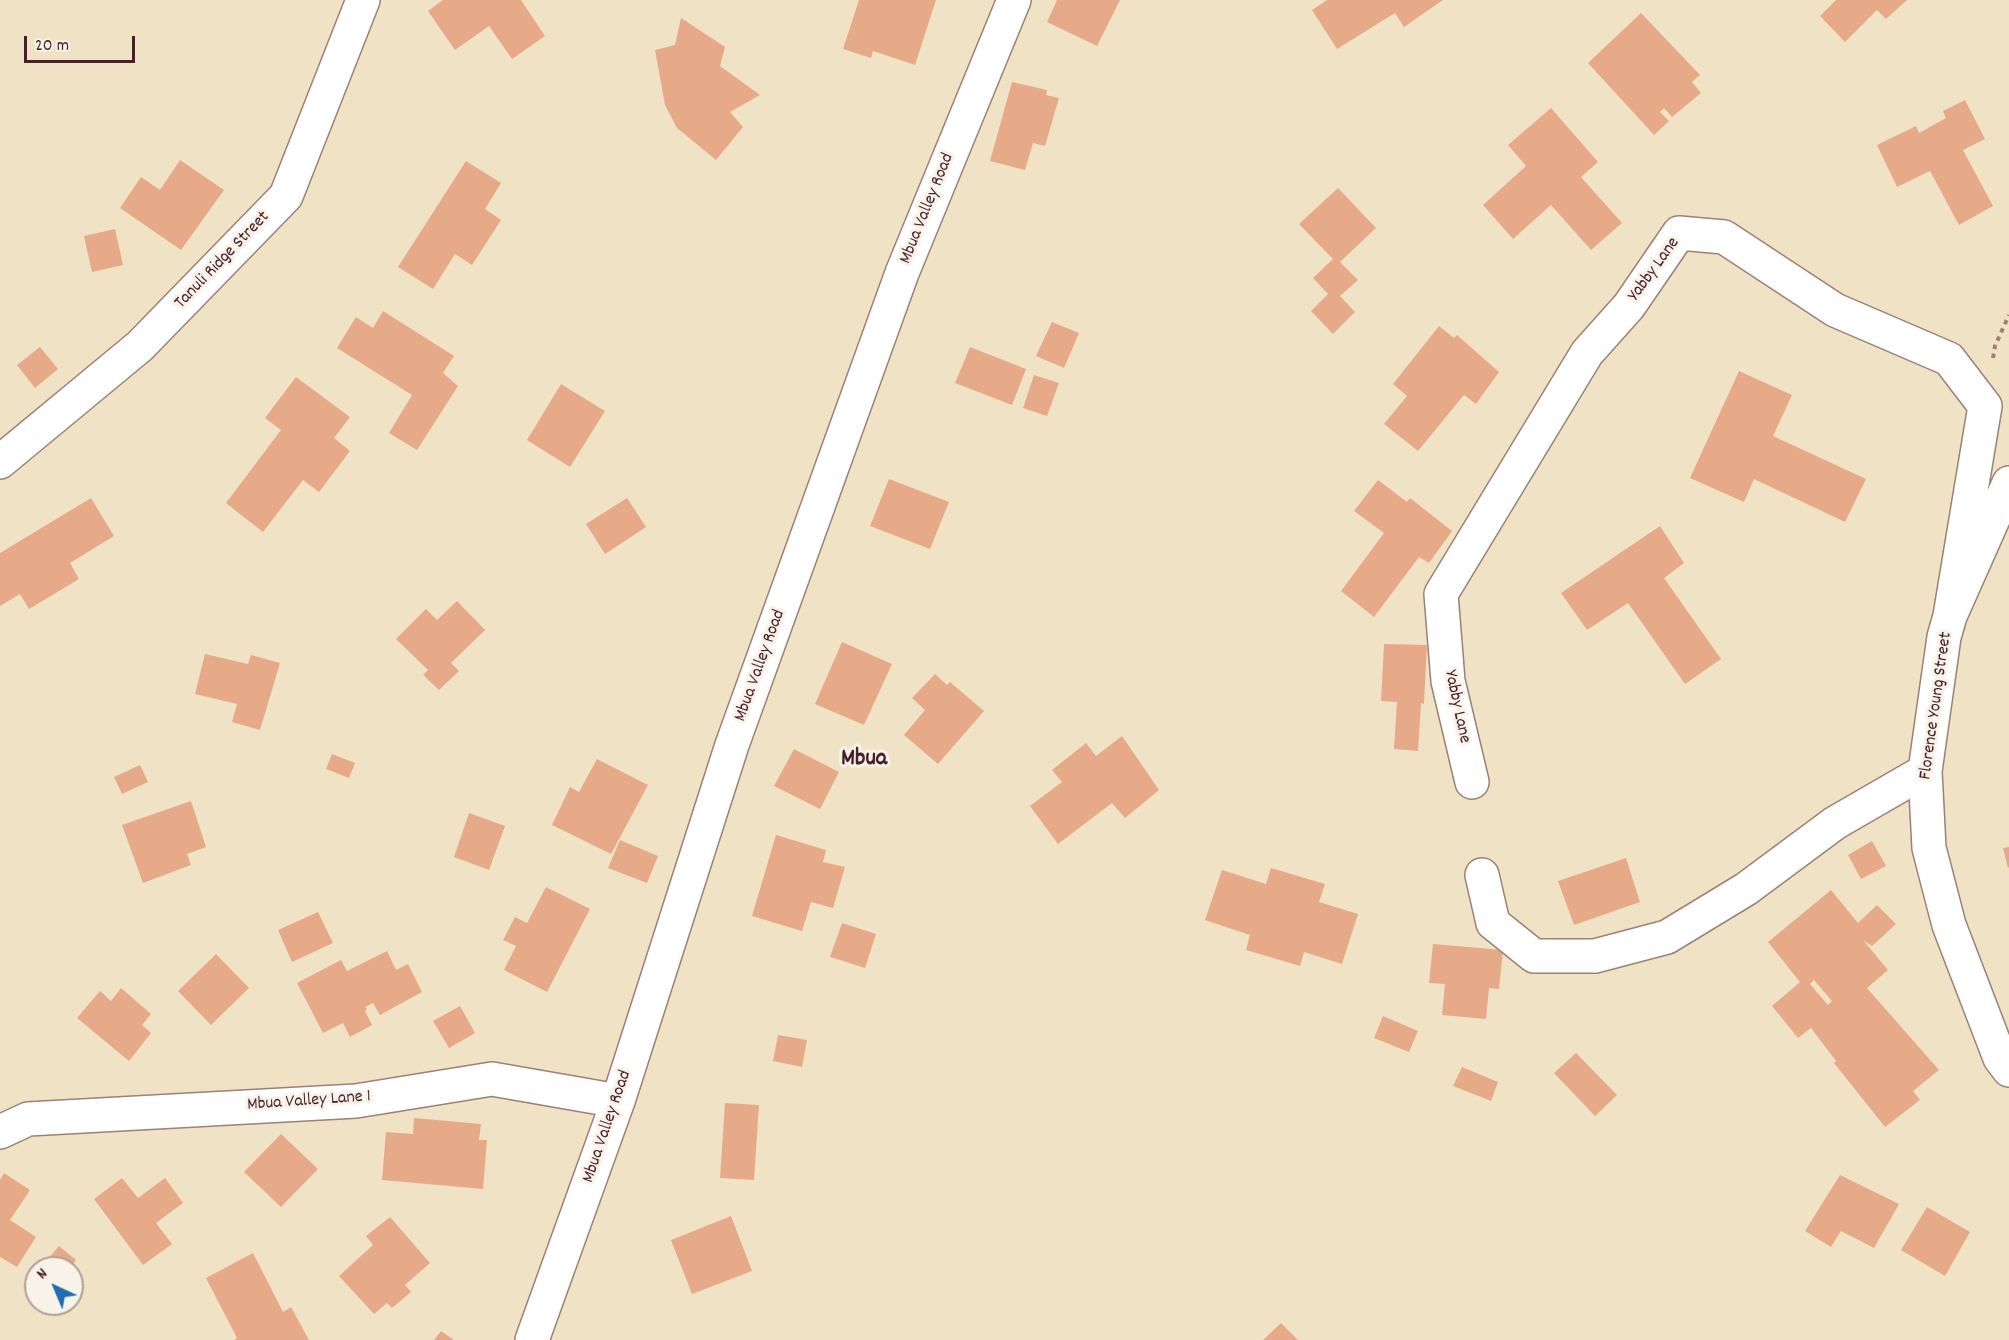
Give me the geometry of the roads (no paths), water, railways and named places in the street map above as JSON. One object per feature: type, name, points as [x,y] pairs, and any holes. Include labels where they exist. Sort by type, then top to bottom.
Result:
[{"type":"street","name":"Tanuli Ridge Street","points":[[0,462],[140,346],[286,196],[363,0]]},
{"type":"street","name":"Mbua Valley Road","points":[[532,1340],[618,1101],[732,745],[857,396],[902,273],[1014,0]]},
{"type":"street","name":"Yabby Lane","points":[[1472,782],[1448,681],[1441,594],[1587,353],[1629,306],[1679,233],[1724,237],[1835,310],[1949,359],[1985,406],[1950,616]]},
{"type":"street","name":"Florence Young Street","points":[[2009,483],[1950,616],[1944,637],[1925,771],[1929,849],[1949,925],[2000,1058],[2009,1070]]},
{"type":"street","points":[[1482,874],[1493,923],[1534,956],[1595,957],[1667,937],[1746,889],[1835,823],[1925,771]]},
{"type":"street","name":"Mbua Valley Lane 1","points":[[0,1132],[28,1119],[356,1101],[492,1079],[618,1101]]},
{"type":"district","name":"Mbua","points":[[864,761]]}]
